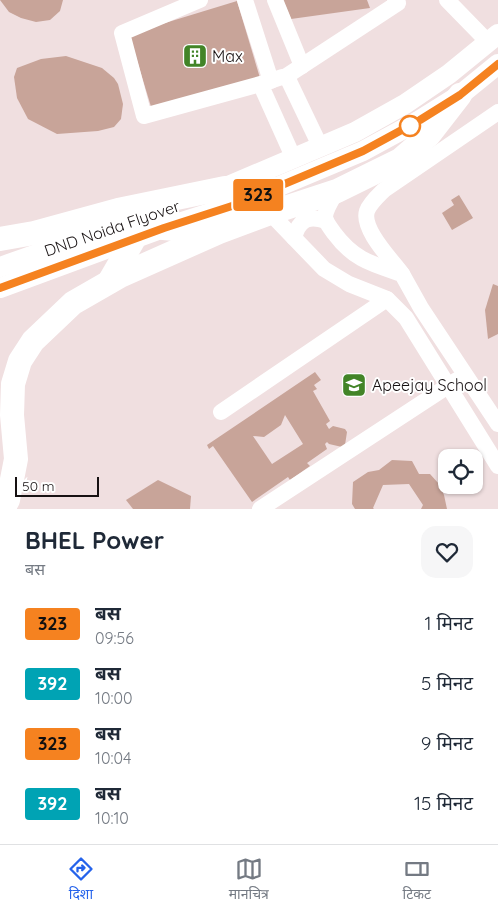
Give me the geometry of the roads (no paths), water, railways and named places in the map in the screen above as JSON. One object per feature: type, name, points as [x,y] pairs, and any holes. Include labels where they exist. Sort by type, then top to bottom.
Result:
[{"type":"highway","points":[[3,509],[8,500],[16,459],[12,414],[14,384],[20,362],[33,341],[73,303],[120,276],[220,232],[337,191],[400,160],[428,135],[460,95]]},
{"type":"highway","points":[[0,239],[34,233],[118,210],[225,188]]},
{"type":"highway","points":[[164,228],[220,232]]},
{"type":"highway","points":[[109,282],[134,239]]},
{"type":"main road","name":"DND Noida Flyover","points":[[0,268],[225,188],[321,148],[355,132],[405,104],[449,74],[493,38]]},
{"type":"main road","name":"DND Noida Flyover","points":[[0,288],[164,228],[232,206],[363,151],[420,120],[460,95],[498,64]]},
{"type":"lane","points":[[200,0],[122,33],[144,116],[274,80],[302,66],[398,3],[395,0]]},
{"type":"lane","points":[[245,0],[274,80]]},
{"type":"lane","points":[[275,0],[302,66]]},
{"type":"lane","points":[[447,0],[493,38]]},
{"type":"lane","points":[[294,158],[262,90],[274,80],[289,82],[321,148]]},
{"type":"lane","points":[[498,112],[384,190],[372,202],[367,212],[366,222],[376,240],[402,274],[421,308],[498,424]]},
{"type":"lane","points":[[337,191],[326,213],[326,221],[343,246],[357,257],[402,274]]},
{"type":"lane","points":[[270,213],[324,269],[349,284],[387,299],[406,318],[498,466]]},
{"type":"lane","points":[[294,238],[298,228],[307,220],[314,218],[326,221]]},
{"type":"lane","points":[[357,257],[371,254],[375,249],[376,240]]},
{"type":"lane","points":[[221,412],[387,299]]},
{"type":"lane","points":[[260,509],[465,375]]},
{"type":"place","name":"Max","points":[[195,56]]},
{"type":"place","name":"Apeejay School","points":[[354,385]]}]
